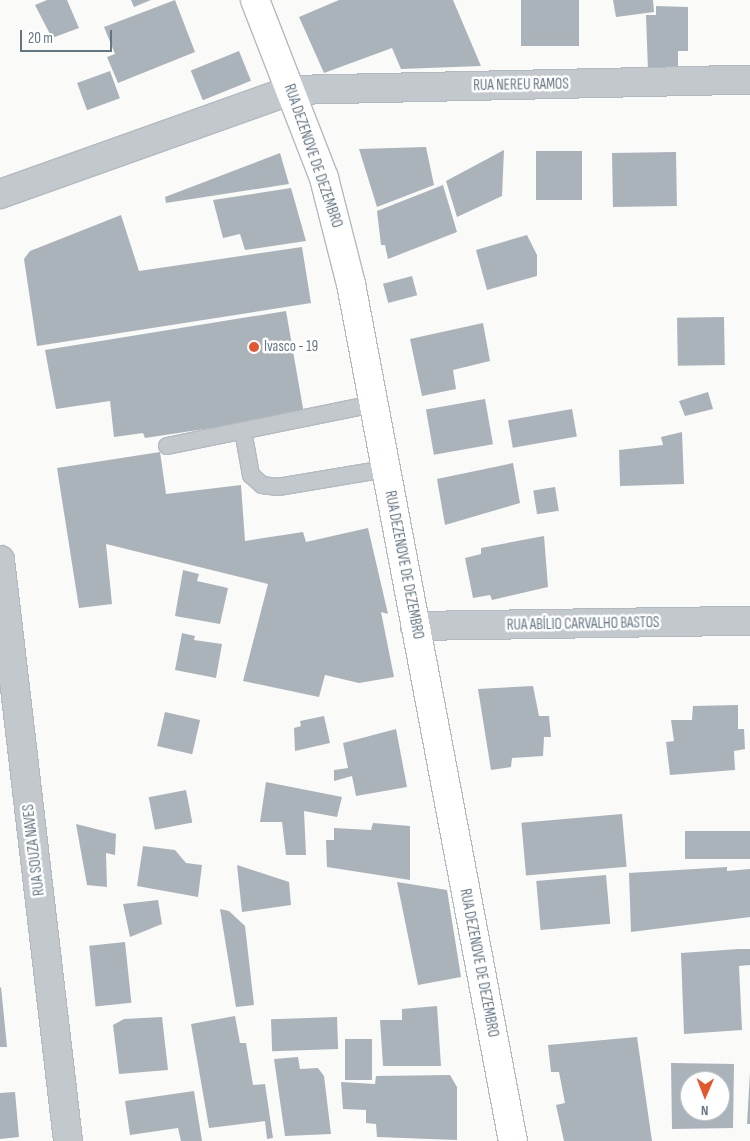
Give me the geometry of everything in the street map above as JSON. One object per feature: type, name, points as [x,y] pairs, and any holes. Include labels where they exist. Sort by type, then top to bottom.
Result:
[{"type":"main road","name":"RUA DEZENOVE DE DEZEMBRO","points":[[255,0],[292,90],[337,224],[386,470],[513,1141]]},
{"type":"street","name":"RUA NEREU RAMOS","points":[[0,194],[292,90],[750,80]]},
{"type":"street","name":"RUA SOUZA NAVES","points":[[0,560],[68,1141]]},
{"type":"street","name":"RUA ABÍLIO CARVALHO BASTOS","points":[[415,626],[750,622]]},
{"type":"lane","points":[[167,446],[373,404]]},
{"type":"lane","points":[[243,431],[251,475],[262,485],[278,487],[386,470]]},
{"type":"building","points":[[47,0],[67,0],[79,28],[52,38],[35,5]]},
{"type":"building","points":[[131,0],[151,0],[134,7]]},
{"type":"building","points":[[175,0],[195,52],[118,83],[107,57],[115,54],[104,27]]},
{"type":"building","points":[[339,0],[453,0],[481,66],[401,69],[392,48],[324,73],[299,17]]},
{"type":"building","points":[[521,0],[579,0],[579,46],[521,46]]},
{"type":"building","points":[[613,0],[653,0],[654,12],[616,17]]},
{"type":"building","points":[[656,6],[688,7],[688,51],[678,51],[678,71],[648,71],[646,15],[656,15]]},
{"type":"building","points":[[239,51],[251,81],[203,100],[191,70]]},
{"type":"building","points":[[110,71],[120,98],[87,110],[77,83]]},
{"type":"building","points":[[426,147],[434,185],[377,207],[359,149]]},
{"type":"building","points":[[504,150],[502,196],[457,217],[446,181]]},
{"type":"building","points":[[536,151],[582,151],[582,200],[536,200]]},
{"type":"building","points":[[676,152],[677,206],[613,207],[612,153]]},
{"type":"building","points":[[280,153],[289,184],[166,203],[165,197]]},
{"type":"building","points":[[443,185],[457,232],[388,259],[385,245],[381,245],[377,211]]},
{"type":"building","points":[[291,188],[306,241],[245,250],[240,234],[223,238],[213,200]]},
{"type":"building","points":[[121,215],[139,271],[302,247],[311,303],[37,346],[24,259],[30,251]]},
{"type":"building","points":[[527,235],[537,255],[537,276],[487,290],[476,250]]},
{"type":"building","points":[[412,276],[417,295],[388,303],[383,284]]},
{"type":"building","points":[[286,311],[304,414],[145,438],[143,433],[114,437],[110,401],[56,409],[45,350]]},
{"type":"building","points":[[724,317],[725,365],[678,366],[677,318]]},
{"type":"building","points":[[483,323],[490,361],[453,370],[456,389],[422,396],[410,339]]},
{"type":"building","points":[[708,392],[713,409],[685,416],[679,401]]},
{"type":"building","points":[[485,399],[493,444],[434,455],[426,409]]},
{"type":"building","points":[[572,409],[577,437],[513,448],[508,420]]},
{"type":"building","points":[[682,432],[684,484],[620,486],[619,450],[663,445],[661,437]]},
{"type":"building","points":[[160,452],[166,494],[241,485],[245,541],[303,532],[306,542],[368,528],[388,614],[381,612],[394,677],[359,683],[325,675],[319,697],[243,681],[268,584],[106,544],[112,604],[79,608],[57,468]]},
{"type":"building","points":[[513,463],[520,503],[445,525],[437,479]]},
{"type":"building","points":[[555,487],[559,511],[537,514],[533,490]]},
{"type":"building","points":[[544,536],[548,587],[492,600],[490,595],[473,598],[465,558],[481,554],[481,548]]},
{"type":"building","points":[[183,570],[199,574],[197,581],[228,588],[220,624],[175,616]]},
{"type":"building","points":[[182,633],[195,636],[194,640],[222,644],[216,678],[175,670]]},
{"type":"building","points":[[533,686],[539,716],[549,716],[551,737],[544,737],[543,756],[512,758],[511,767],[491,770],[478,689]]},
{"type":"building","points":[[738,705],[738,729],[744,729],[745,749],[734,751],[735,770],[670,775],[666,742],[674,741],[671,720],[692,720],[693,706]]},
{"type":"building","points":[[165,712],[200,720],[192,754],[157,746]]},
{"type":"building","points":[[324,716],[330,743],[295,751],[294,728],[301,726],[300,721]]},
{"type":"building","points":[[396,729],[407,787],[356,796],[352,776],[334,781],[334,770],[348,768],[343,743]]},
{"type":"building","points":[[266,782],[342,797],[337,817],[304,811],[306,855],[286,855],[282,822],[260,822]]},
{"type":"building","points":[[186,790],[192,822],[155,830],[149,797]]},
{"type":"building","points":[[622,814],[627,867],[526,876],[521,823]]},
{"type":"building","points":[[373,823],[410,826],[410,880],[327,867],[326,840],[334,840],[334,828],[371,830]]},
{"type":"building","points":[[76,824],[116,834],[115,855],[106,853],[107,887],[87,885]]},
{"type":"building","points":[[685,831],[750,831],[750,859],[685,859]]},
{"type":"building","points":[[143,846],[175,850],[186,863],[202,865],[198,897],[137,886]]},
{"type":"building","points":[[237,865],[289,882],[291,905],[242,912]]},
{"type":"building","points":[[727,867],[727,871],[750,869],[750,917],[631,932],[629,873]]},
{"type":"building","points":[[606,875],[610,924],[541,930],[536,881]]},
{"type":"building","points":[[397,882],[447,890],[461,977],[418,985]]},
{"type":"building","points":[[158,900],[162,924],[130,937],[123,904]]},
{"type":"building","points":[[220,909],[229,911],[245,926],[254,1005],[236,1007]]},
{"type":"building","points":[[125,942],[131,1003],[96,1006],[89,946]]},
{"type":"building","points":[[750,949],[750,965],[739,966],[742,1030],[684,1034],[681,953]]},
{"type":"building","points":[[1,987],[7,1047],[0,1047]]},
{"type":"building","points":[[437,1006],[441,1066],[383,1066],[380,1020],[402,1020],[402,1009]]},
{"type":"building","points":[[235,1016],[240,1043],[246,1043],[253,1085],[265,1084],[273,1138],[267,1139],[265,1121],[209,1128],[191,1024]]},
{"type":"building","points":[[162,1017],[168,1070],[119,1074],[113,1025],[124,1019]]},
{"type":"building","points":[[337,1017],[338,1049],[272,1051],[271,1019]]},
{"type":"building","points":[[637,1037],[652,1141],[564,1141],[556,1105],[565,1103],[559,1072],[551,1072],[548,1045]]},
{"type":"building","points":[[345,1039],[372,1039],[372,1080],[345,1080]]},
{"type":"building","points":[[298,1057],[300,1069],[318,1068],[324,1076],[331,1134],[285,1136],[274,1059]]},
{"type":"building","points":[[671,1063],[734,1064],[733,1128],[672,1129]]},
{"type":"building","points":[[750,1072],[750,1124],[747,1124]]},
{"type":"building","points":[[450,1075],[457,1087],[457,1140],[377,1137],[376,1124],[366,1123],[366,1110],[343,1109],[341,1082],[375,1084],[376,1076]]},
{"type":"building","points":[[194,1091],[202,1141],[181,1141],[178,1128],[130,1135],[125,1101]]},
{"type":"building","points":[[15,1092],[19,1137],[0,1139],[0,1093]]},
{"type":"place","name":"Ivasco - 19","points":[[254,347]]}]
